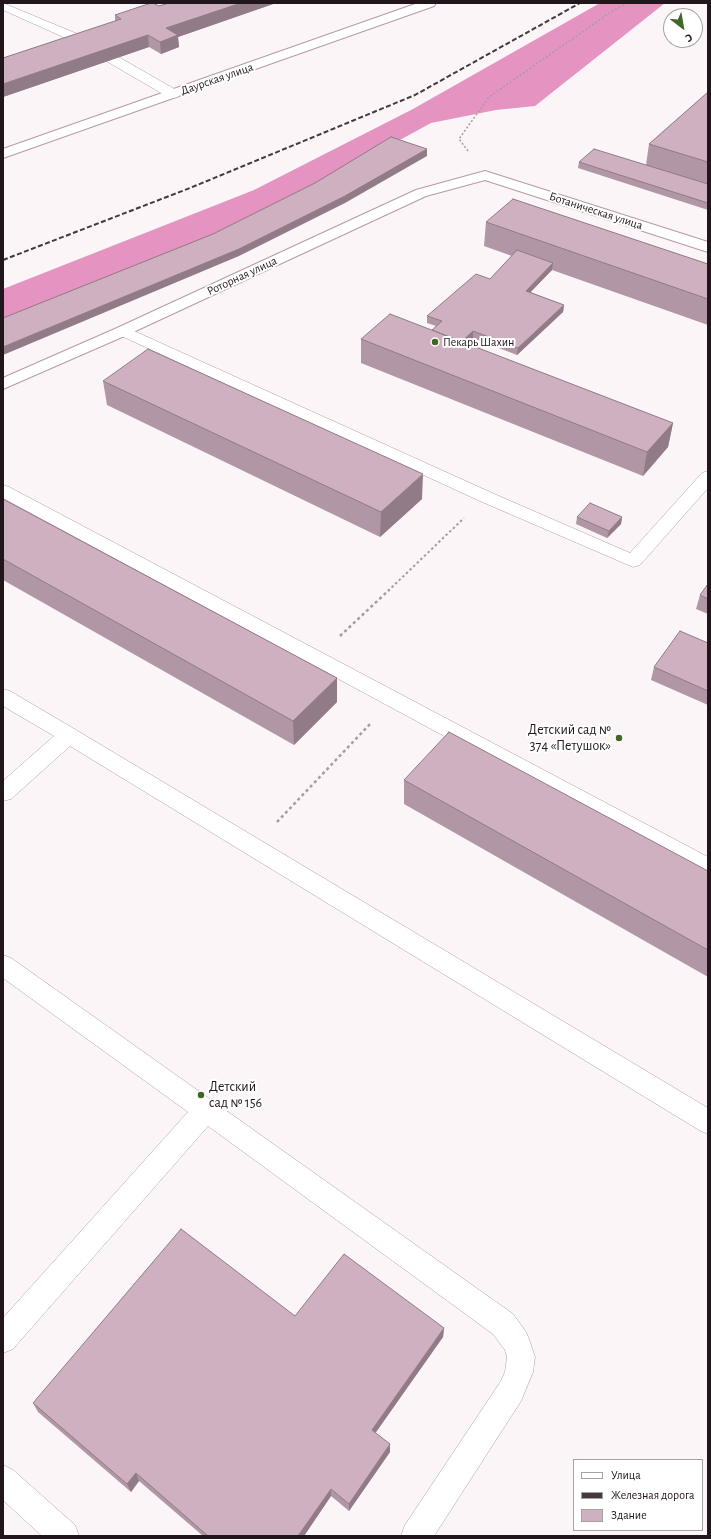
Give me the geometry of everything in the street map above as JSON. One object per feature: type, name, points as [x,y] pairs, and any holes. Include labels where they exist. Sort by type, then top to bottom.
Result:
[{"type":"street","name":"Даурская улица","points":[[3,154],[430,3]]},
{"type":"street","name":"Ботаническая улица","points":[[485,175],[708,247]]},
{"type":"street","name":"Роторная улица","points":[[3,384],[123,331],[421,194],[485,175]]},
{"type":"lane","points":[[3,6],[76,38],[174,94]]},
{"type":"lane","points":[[123,331],[486,497],[633,561],[708,477]]},
{"type":"lane","points":[[3,491],[708,868]]},
{"type":"lane","points":[[3,696],[708,1122]]},
{"type":"lane","points":[[3,793],[69,735]]},
{"type":"lane","points":[[3,965],[503,1324],[516,1342],[521,1357],[519,1372],[511,1391],[416,1536]]},
{"type":"lane","points":[[3,1339],[206,1110]]},
{"type":"lane","points":[[3,1480],[64,1536]]},
{"type":"path","points":[[485,175],[459,139],[489,97],[627,3]]},
{"type":"path","points":[[316,658],[486,497]]},
{"type":"path","points":[[253,847],[393,699]]},
{"type":"shaded area","points":[[600,3],[665,3],[535,106],[496,110],[431,123],[214,241],[3,325],[3,289],[254,190],[413,109]]},
{"type":"building","points":[[151,3],[159,6],[169,3],[241,3],[166,28],[178,35],[160,42],[148,35],[3,84],[3,58],[121,19],[115,15]]},
{"type":"building","points":[[708,92],[708,162],[649,144]]},
{"type":"building","points":[[391,137],[427,149],[345,196],[239,249],[3,347],[3,318],[213,234],[315,183]]},
{"type":"building","points":[[594,149],[708,184],[708,203],[579,162]]},
{"type":"building","points":[[513,199],[708,264],[708,299],[486,222]]},
{"type":"building","points":[[517,250],[553,263],[526,291],[564,305],[518,348],[473,331],[461,342],[432,330],[442,321],[427,316],[476,274],[490,279]]},
{"type":"building","points":[[390,314],[673,423],[647,452],[361,339]]},
{"type":"building","points":[[148,349],[423,474],[381,512],[103,381]]},
{"type":"building","points":[[3,499],[337,678],[293,721],[3,559]]},
{"type":"building","points":[[590,503],[622,517],[609,531],[577,517]]},
{"type":"building","points":[[708,584],[708,599],[700,595]]},
{"type":"building","points":[[680,631],[708,643],[708,691],[654,667]]},
{"type":"building","points":[[449,732],[708,871],[708,950],[404,780]]},
{"type":"building","points":[[181,1229],[295,1316],[344,1254],[444,1328],[372,1430],[390,1444],[349,1504],[331,1489],[298,1536],[208,1536],[136,1473],[127,1484],[33,1403]]},
{"type":"railway","points":[[3,260],[190,188],[415,95],[580,3]]},
{"type":"place","name":"Пекарь Шахин","points":[[435,342]]},
{"type":"place","name":"Детский сад № 374 «Петушок»","points":[[619,738]]},
{"type":"place","name":"Детский сад № 156","points":[[201,1095]]}]
